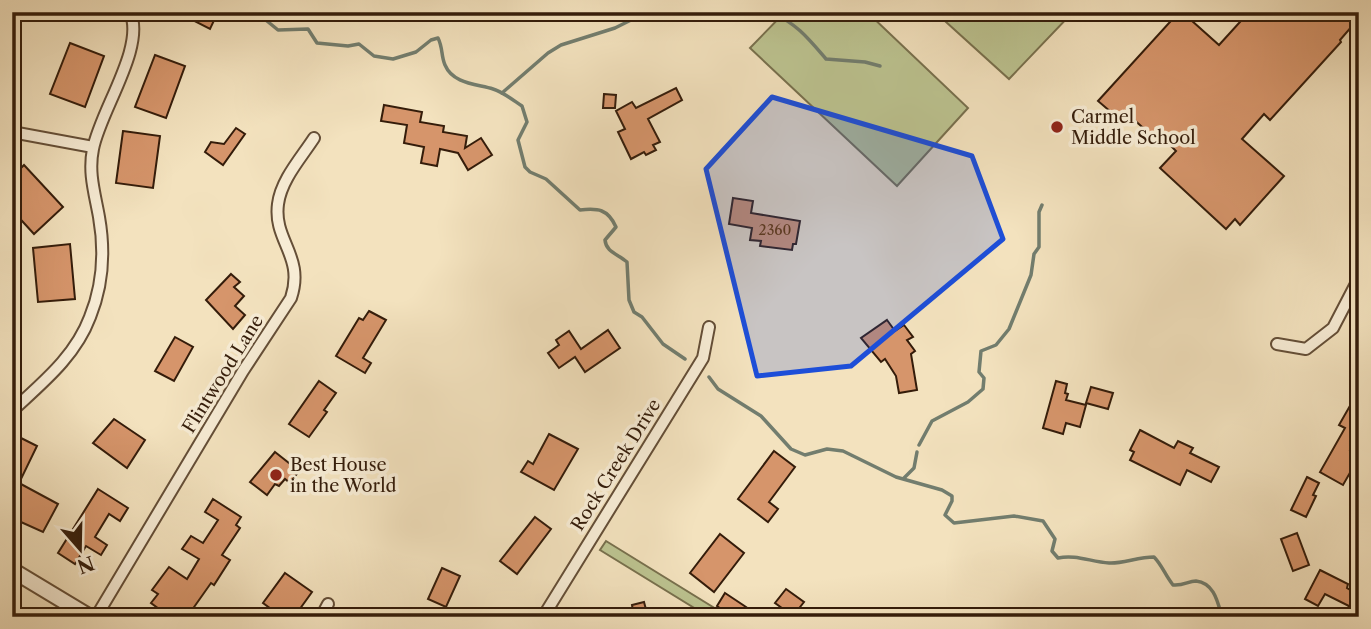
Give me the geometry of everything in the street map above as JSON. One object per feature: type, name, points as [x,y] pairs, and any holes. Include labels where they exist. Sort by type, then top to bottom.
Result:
[{"type":"street","points":[[12,411],[68,356],[90,319],[97,297],[103,262],[102,237],[92,186],[93,147],[132,47],[134,25],[130,12]]},
{"type":"street","points":[[12,132],[93,147]]},
{"type":"street","name":"Flintwood Lane","points":[[96,617],[243,371],[291,298],[296,272],[279,227],[278,205],[288,177],[314,138]]},
{"type":"street","points":[[1277,344],[1306,349],[1333,328],[1359,278]]},
{"type":"street","name":"Rock Creek Drive","points":[[542,617],[703,358],[709,327]]},
{"type":"street","points":[[1359,530],[1359,539]]},
{"type":"street","points":[[12,570],[90,617]]},
{"type":"street","points":[[321,617],[328,604]]},
{"type":"highlighted area","points":[[772,97],[972,156],[1003,239],[851,366],[757,376],[706,169]]},
{"type":"green space","points":[[785,12],[867,12],[968,108],[897,186],[750,48]]},
{"type":"green space","points":[[935,12],[1073,12],[1009,79]]},
{"type":"green space","points":[[606,541],[729,617],[709,617],[600,550]]},
{"type":"building","points":[[177,12],[218,12],[210,29]]},
{"type":"building","name":"Carmel Middle School","points":[[1179,12],[1219,45],[1249,12],[1341,12],[1353,25],[1341,42],[1270,120],[1264,114],[1242,139],[1284,176],[1240,225],[1235,219],[1226,229],[1160,168],[1176,151],[1162,137],[1158,141],[1124,111],[1118,118],[1098,101]]},
{"type":"building","points":[[70,43],[104,56],[85,107],[50,94]]},
{"type":"building","points":[[155,55],[185,66],[166,118],[135,107]]},
{"type":"building","points":[[676,88],[682,100],[648,119],[660,142],[653,145],[656,150],[646,155],[644,152],[631,159],[618,132],[625,129],[616,111],[632,102],[636,108]]},
{"type":"building","points":[[604,94],[616,95],[615,108],[603,108]]},
{"type":"building","points":[[384,105],[422,112],[420,122],[444,126],[443,132],[467,136],[465,148],[481,138],[492,155],[468,170],[458,153],[440,149],[437,166],[421,163],[424,147],[404,143],[407,125],[381,121]]},
{"type":"building","points":[[236,128],[245,134],[223,165],[205,152],[211,142],[224,144]]},
{"type":"building","points":[[123,131],[160,136],[153,188],[116,183]]},
{"type":"building","points":[[24,165],[63,207],[34,234],[12,210],[12,177]]},
{"type":"building","points":[[733,198],[753,201],[751,213],[800,221],[796,244],[793,244],[792,250],[760,246],[761,241],[750,240],[752,228],[729,224]]},
{"type":"building","points":[[70,244],[75,299],[38,302],[33,248]]},
{"type":"building","points":[[231,274],[240,282],[234,287],[244,296],[235,306],[245,315],[233,329],[206,300]]},
{"type":"building","points":[[369,311],[386,320],[363,358],[371,363],[365,373],[336,356],[359,318],[363,320]]},
{"type":"building","points":[[887,320],[895,331],[904,325],[913,337],[907,340],[915,351],[911,354],[917,390],[899,393],[896,376],[885,359],[881,362],[861,338]]},
{"type":"building","points":[[608,330],[620,348],[585,372],[575,357],[559,368],[548,353],[559,345],[556,340],[569,331],[581,349]]},
{"type":"building","points":[[175,337],[193,347],[174,381],[155,371]]},
{"type":"building","points":[[319,381],[336,393],[324,410],[327,412],[309,437],[289,424]]},
{"type":"building","points":[[1056,381],[1067,384],[1066,400],[1086,405],[1080,427],[1066,423],[1063,434],[1043,428]]},
{"type":"building","points":[[1091,387],[1113,393],[1108,409],[1086,403]]},
{"type":"building","points":[[1359,390],[1359,435],[1350,450],[1359,457],[1343,485],[1320,472],[1345,428],[1339,425]]},
{"type":"building","points":[[114,419],[145,440],[127,468],[93,443]]},
{"type":"building","points":[[1140,430],[1174,448],[1178,441],[1193,448],[1190,453],[1219,467],[1211,482],[1187,470],[1180,485],[1130,460],[1134,452],[1130,450]]},
{"type":"building","points":[[549,434],[578,449],[554,490],[521,472],[528,461],[533,464]]},
{"type":"building","points":[[15,435],[37,446],[19,483],[58,504],[43,532],[12,518],[12,440]]},
{"type":"building","points":[[774,451],[795,467],[769,502],[778,509],[768,522],[738,499]]},
{"type":"building","name":"Best House in the World","points":[[275,452],[299,471],[290,483],[285,479],[279,486],[275,484],[267,495],[250,482]]},
{"type":"building","points":[[1307,477],[1319,483],[1306,517],[1291,510]]},
{"type":"building","points":[[98,489],[128,508],[120,521],[109,514],[95,537],[107,545],[101,555],[86,546],[75,564],[58,553]]},
{"type":"building","points":[[213,499],[241,517],[236,525],[240,528],[222,555],[230,560],[214,585],[211,583],[187,617],[170,617],[151,603],[158,594],[152,590],[169,567],[187,579],[199,559],[182,549],[191,536],[203,543],[218,520],[205,512]]},
{"type":"building","points":[[535,517],[551,529],[517,574],[500,561]]},
{"type":"building","points":[[1297,533],[1309,565],[1293,571],[1281,539]]},
{"type":"building","points":[[720,534],[744,553],[714,592],[690,573]]},
{"type":"building","points":[[442,568],[460,576],[446,607],[428,599]]},
{"type":"building","points":[[1320,570],[1348,584],[1347,588],[1357,594],[1359,591],[1359,617],[1347,610],[1349,606],[1325,594],[1318,606],[1305,599]]},
{"type":"building","points":[[285,573],[312,592],[294,617],[282,617],[263,603]]},
{"type":"building","points":[[786,589],[804,602],[793,616],[775,603]]},
{"type":"building","points":[[725,593],[746,607],[739,617],[732,617],[717,606]]},
{"type":"building","points":[[644,602],[648,617],[634,617],[632,605]]},
{"type":"waterway","points":[[256,12],[278,30],[308,29],[317,43],[348,46],[359,44],[374,56],[393,59],[416,52],[438,38],[445,65],[454,76],[459,80],[497,90],[522,106],[527,122],[518,140],[525,167],[546,179],[580,210],[592,209],[610,216],[616,227],[605,240],[610,250],[627,262],[629,300],[634,312],[642,317],[663,344],[685,359]]},
{"type":"waterway","points":[[502,93],[561,45],[615,28],[647,12]]},
{"type":"waterway","points":[[771,12],[808,38],[826,59],[880,66]]},
{"type":"waterway","points":[[919,445],[932,421],[968,402],[983,389],[984,378],[979,372],[981,351],[996,345],[1009,329],[1031,275],[1034,254],[1039,247],[1039,212],[1042,205]]},
{"type":"waterway","points":[[709,377],[718,389],[761,416],[791,449],[805,455],[827,449],[843,451],[896,477],[942,490],[952,496],[945,515],[954,523],[1014,516],[1043,521],[1055,539],[1052,551],[1058,558],[1071,557],[1114,563],[1154,557],[1173,585],[1196,581],[1208,586],[1215,595],[1222,617]]},
{"type":"waterway","points":[[904,478],[914,468],[917,452]]},
{"type":"waterway","points":[[1227,617],[1233,617]]},
{"type":"place","name":"Carmel Middle School","points":[[1057,127]]},
{"type":"place","name":"Best House in the World","points":[[276,475]]}]
